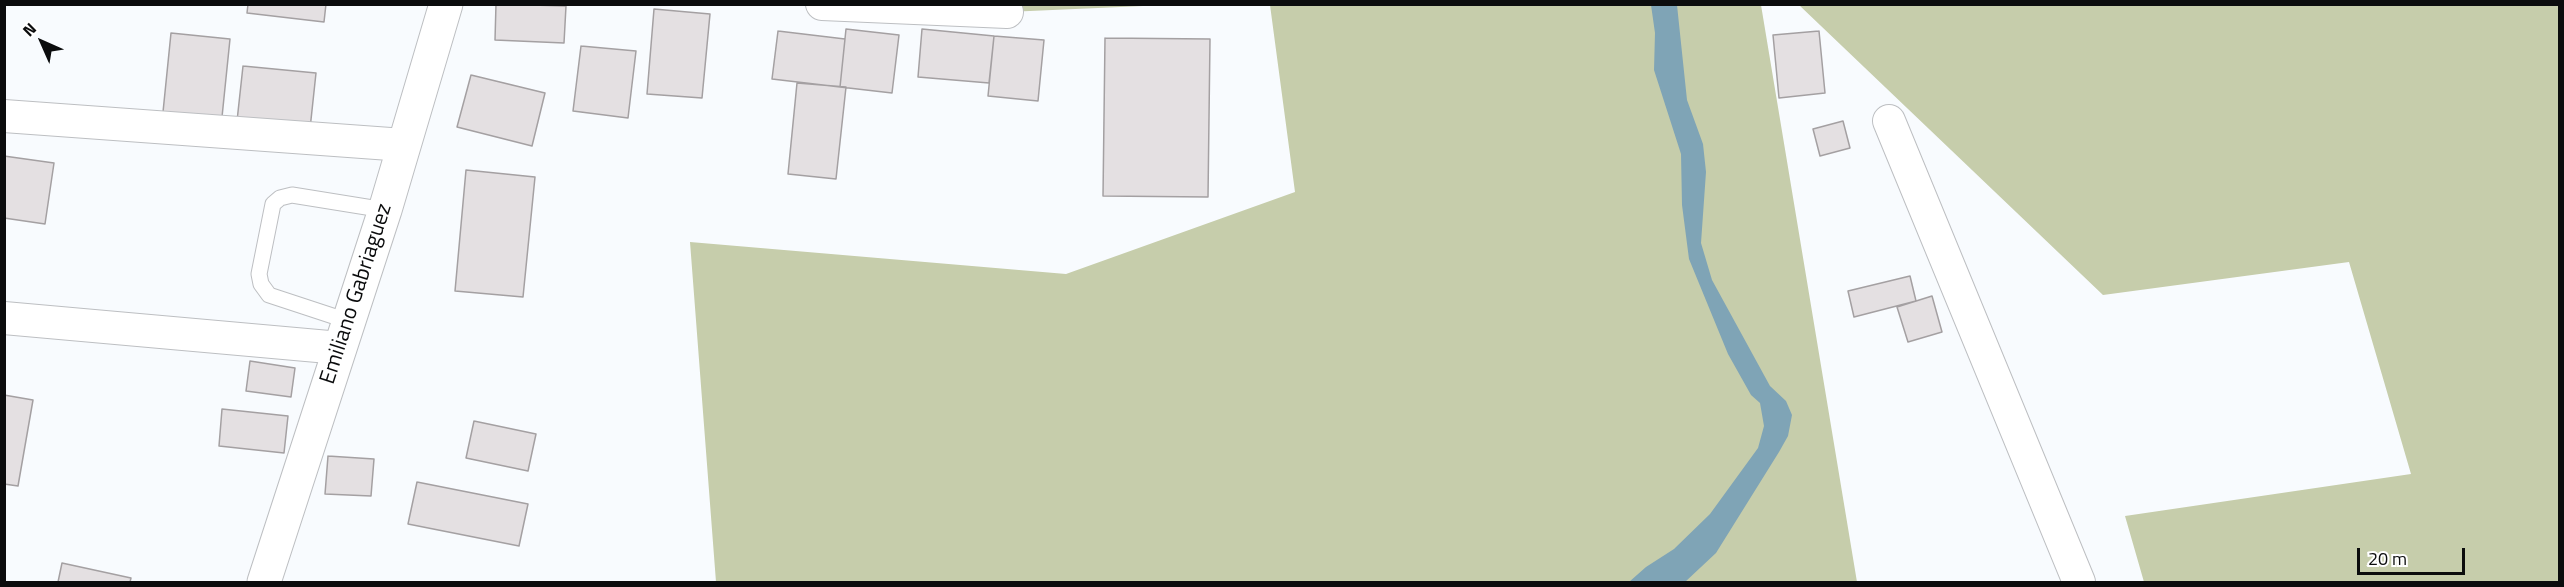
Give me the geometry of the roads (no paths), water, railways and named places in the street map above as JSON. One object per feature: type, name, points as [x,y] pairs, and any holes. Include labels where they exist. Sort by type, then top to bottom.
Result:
[{"type":"main road","name":"Emiliano Gabriaguez","points":[[264,582],[385,210],[446,4]]},
{"type":"street","points":[[822,4],[1007,12]]},
{"type":"street","points":[[4,117],[404,145]]},
{"type":"street","points":[[1889,121],[2079,582]]},
{"type":"street","points":[[4,318],[344,334]]},
{"type":"lane","points":[[344,334],[269,295],[261,284],[259,274],[273,204],[280,198],[292,195],[385,210]]},
{"type":"water","points":[[1651,5],[1677,5],[1687,100],[1703,144],[1706,172],[1701,243],[1712,280],[1770,386],[1786,401],[1792,415],[1788,436],[1716,553],[1685,582],[1629,582],[1646,567],[1674,549],[1710,514],[1758,448],[1764,426],[1760,403],[1751,395],[1728,354],[1689,259],[1682,205],[1681,154],[1654,70],[1655,33]]}]
